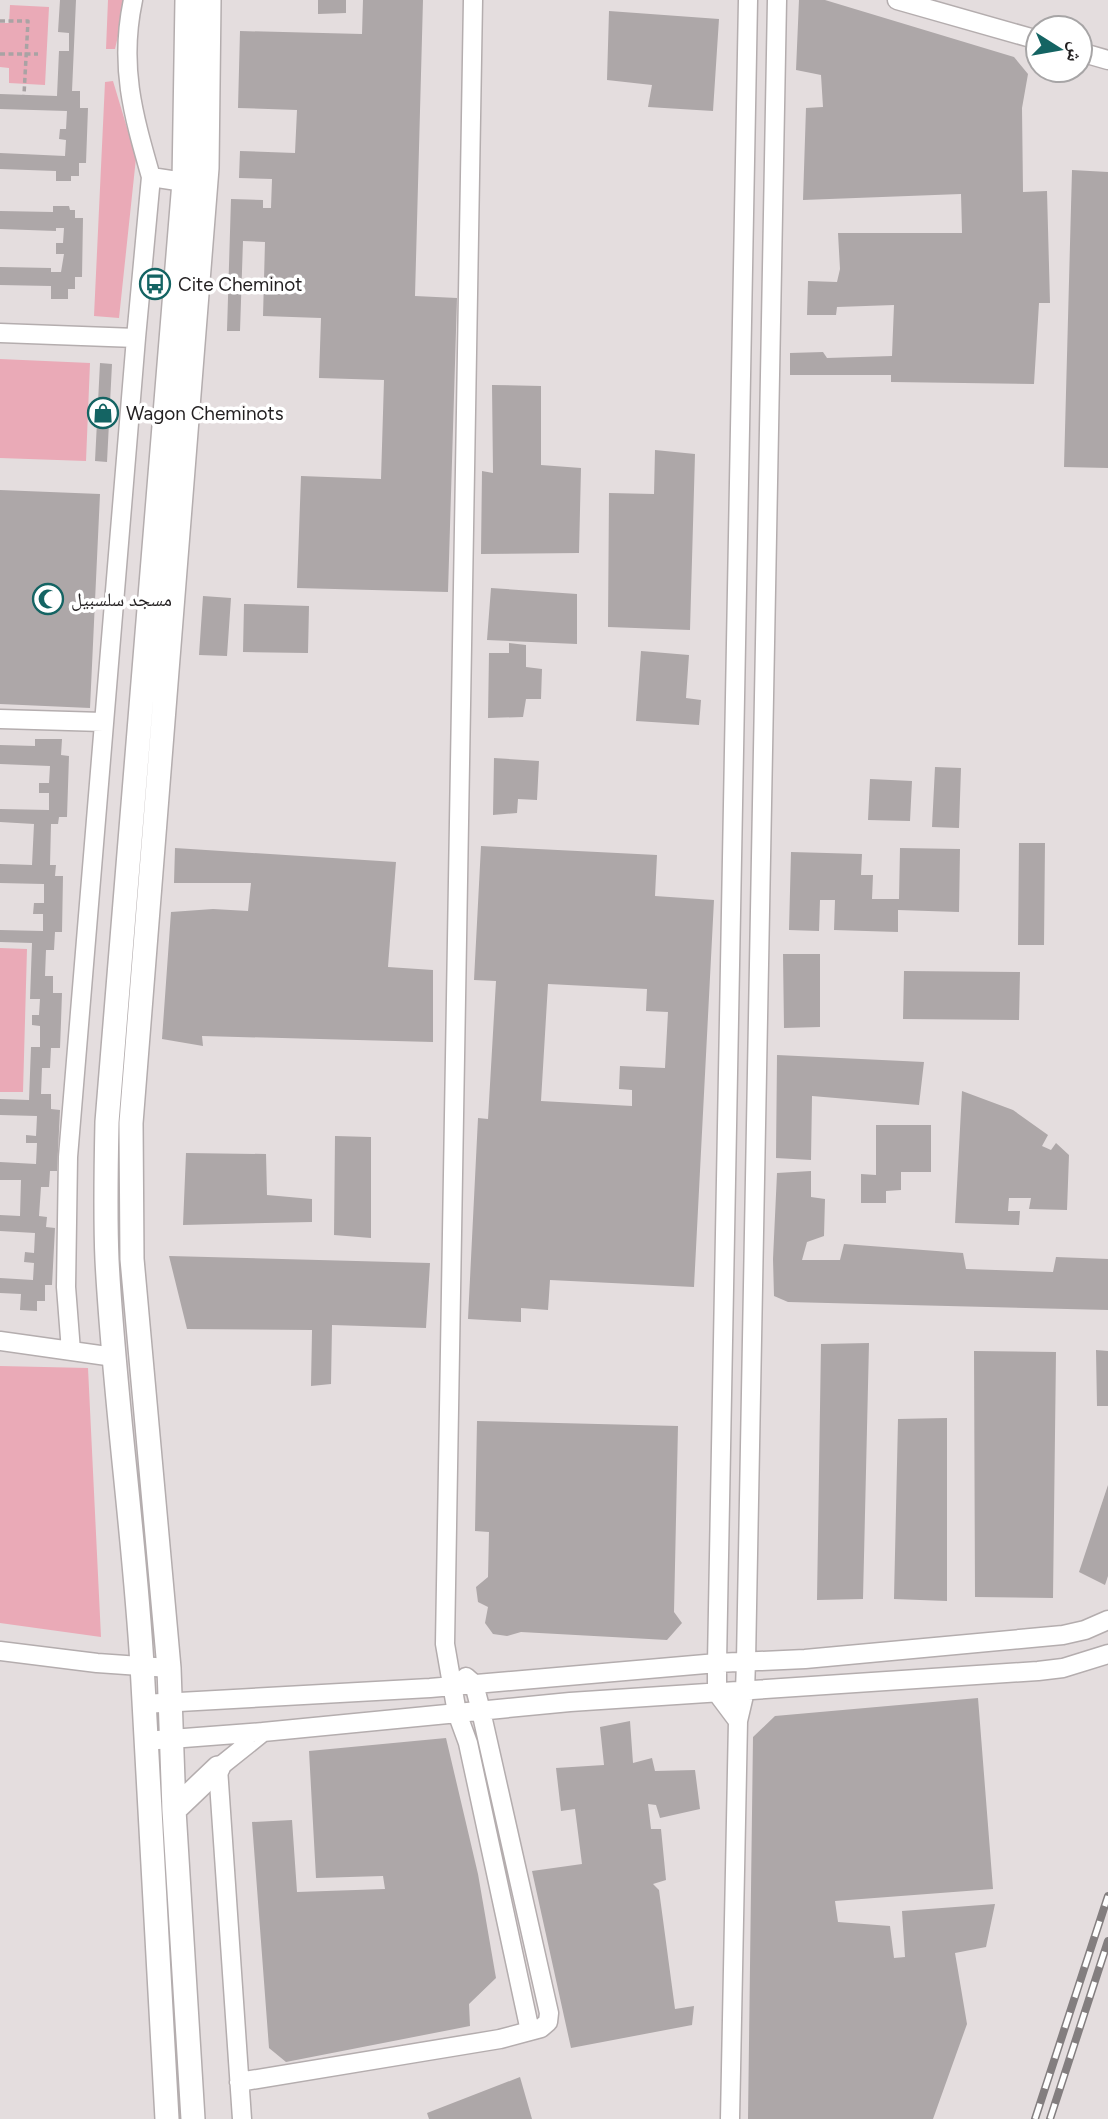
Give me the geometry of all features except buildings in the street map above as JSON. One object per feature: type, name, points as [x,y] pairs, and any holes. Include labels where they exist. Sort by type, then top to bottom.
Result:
[{"type":"main road","points":[[167,2119],[142,1666],[107,1260],[107,1122],[184,182],[187,0]]},
{"type":"main road","points":[[193,2119],[174,1810],[169,1668],[132,1259],[131,1123],[206,168],[209,0]]},
{"type":"main road","points":[[174,1810],[218,1768]]},
{"type":"street","points":[[71,1350],[66,1287],[68,1157],[151,177],[138,132],[128,81],[127,39],[133,0]]},
{"type":"street","points":[[473,0],[445,1633],[451,1686],[468,1744],[530,2031]]},
{"type":"street","points":[[738,1721],[717,1693],[717,1663],[748,0]]},
{"type":"street","points":[[730,2119],[738,1721],[745,1690],[746,1661],[777,0]]},
{"type":"street","points":[[897,0],[1024,36]]},
{"type":"street","points":[[151,177],[184,182]]},
{"type":"street","points":[[0,333],[136,338]]},
{"type":"street","points":[[0,719],[103,722]]},
{"type":"street","points":[[728,1074],[757,1074]]},
{"type":"street","points":[[0,1342],[114,1357]]},
{"type":"street","points":[[143,1704],[451,1686],[717,1663],[818,1658],[1063,1635],[1108,1620]]},
{"type":"street","points":[[145,1741],[640,1697],[1038,1671],[1063,1668],[1104,1656],[1090,1628]]},
{"type":"street","points":[[0,1651],[169,1668]]},
{"type":"street","points":[[239,2082],[480,2043],[530,2031],[548,2022],[550,2012],[474,1684],[447,1661]]},
{"type":"street","points":[[639,1670],[640,1697]]},
{"type":"street","points":[[242,2119],[218,1768],[263,1732]]},
{"type":"path","points":[[0,21],[27,21],[24,95]]},
{"type":"path","points":[[0,54],[38,54]]},
{"type":"shaded area","points":[[108,0],[126,0],[115,49],[106,49]]},
{"type":"shaded area","points":[[10,5],[49,7],[45,85],[9,83],[9,68],[0,67],[0,23],[9,23]]},
{"type":"shaded area","points":[[113,81],[136,158],[119,318],[94,316],[105,82]]},
{"type":"shaded area","points":[[0,359],[90,363],[86,461],[0,458]]},
{"type":"shaded area","points":[[0,948],[27,949],[23,1092],[0,1092]]},
{"type":"shaded area","points":[[0,1366],[88,1368],[101,1637],[0,1623]]},
{"type":"railway","points":[[1035,2119],[1108,1896]]},
{"type":"railway","points":[[1050,2119],[1108,1941]]},
{"type":"place","name":"Cite Cheminot","points":[[155,284]]},
{"type":"place","name":"Wagon Cheminots","points":[[103,413]]},
{"type":"place","name":"مسجد سلسبيل","points":[[48,599]]}]
